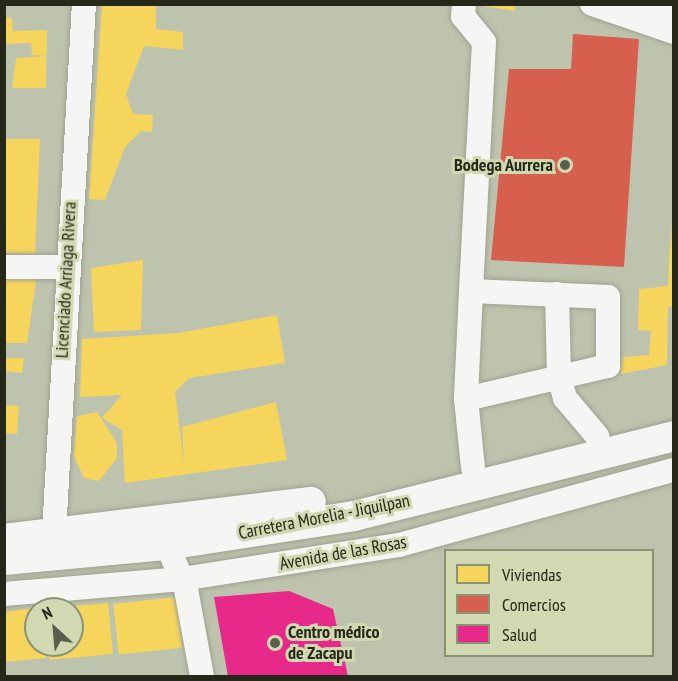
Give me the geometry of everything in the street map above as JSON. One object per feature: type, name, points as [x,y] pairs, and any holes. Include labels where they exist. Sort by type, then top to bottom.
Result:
[{"type":"main road","name":"Carretera Morelia - Jiquilpan","points":[[4,560],[53,546],[355,496],[674,417]]},
{"type":"main road","name":"Carretera Morelia - Jiquilpan","points":[[4,539],[53,546],[167,545],[354,516],[674,436]]},
{"type":"street","name":"Licenciado Arriaga Rivera","points":[[53,546],[67,267],[84,4]]},
{"type":"street","points":[[464,4],[463,16],[484,42],[466,399],[473,468]]},
{"type":"street","points":[[592,4],[674,32]]},
{"type":"street","points":[[645,4],[674,14]]},
{"type":"street","points":[[4,267],[67,267]]},
{"type":"street","points":[[466,399],[608,366],[608,297],[471,291]]},
{"type":"street","points":[[557,294],[559,377],[565,398],[597,436]]},
{"type":"street","name":"Avenida de las Rosas","points":[[4,594],[182,579],[399,545],[674,471]]},
{"type":"street","points":[[167,545],[182,579],[202,676]]},
{"type":"building: Viviendas","points":[[102,4],[156,4],[156,29],[183,32],[183,50],[144,46],[126,94],[133,114],[153,115],[152,132],[141,131],[125,147],[105,200],[89,199]]},
{"type":"building: Viviendas","points":[[470,4],[515,4],[515,11]]},
{"type":"building: Viviendas","points":[[4,17],[12,18],[13,31],[47,30],[47,56],[32,55],[31,43],[4,44]]},
{"type":"building: Viviendas","points":[[47,56],[46,88],[12,88],[16,58]]},
{"type":"building: Viviendas","points":[[4,139],[40,139],[35,254],[4,253]]},
{"type":"building: Viviendas","points":[[671,224],[674,306],[668,307],[667,365],[621,374],[623,357],[649,355],[651,331],[638,330],[639,289],[668,286]]},
{"type":"building: Viviendas","points":[[143,260],[141,330],[94,332],[91,268]]},
{"type":"building: Viviendas","points":[[4,274],[37,274],[27,343],[4,343]]},
{"type":"building: Viviendas","points":[[277,315],[285,363],[189,378],[175,392],[184,464],[182,427],[276,402],[287,460],[125,483],[122,430],[102,418],[122,395],[80,397],[82,339],[179,333]]},
{"type":"building: Viviendas","points":[[4,358],[24,358],[22,373],[4,371]]},
{"type":"building: Viviendas","points":[[4,405],[19,406],[17,434],[4,433]]},
{"type":"building: Viviendas","points":[[97,412],[117,443],[117,458],[99,481],[84,478],[74,456],[77,416]]},
{"type":"building: Viviendas","points":[[177,597],[182,648],[119,654],[113,604]]},
{"type":"building: Viviendas","points":[[108,603],[113,654],[84,657],[84,605]]},
{"type":"building: Viviendas","points":[[24,610],[24,657],[46,658],[4,662],[4,612]]},
{"type":"building: Viviendas","points":[[49,657],[81,657],[49,660]]},
{"type":"building: Comercios","name":"Bodega Aurrera","points":[[573,34],[639,39],[624,267],[491,260],[509,69],[571,69]]},
{"type":"building: Salud","name":"Centro médico de Zacapu","points":[[289,591],[333,609],[348,676],[228,676],[214,597]]},
{"type":"place","name":"Bodega Aurrera","points":[[565,165]]},
{"type":"place","name":"Centro médico de Zacapu","points":[[275,643]]}]
